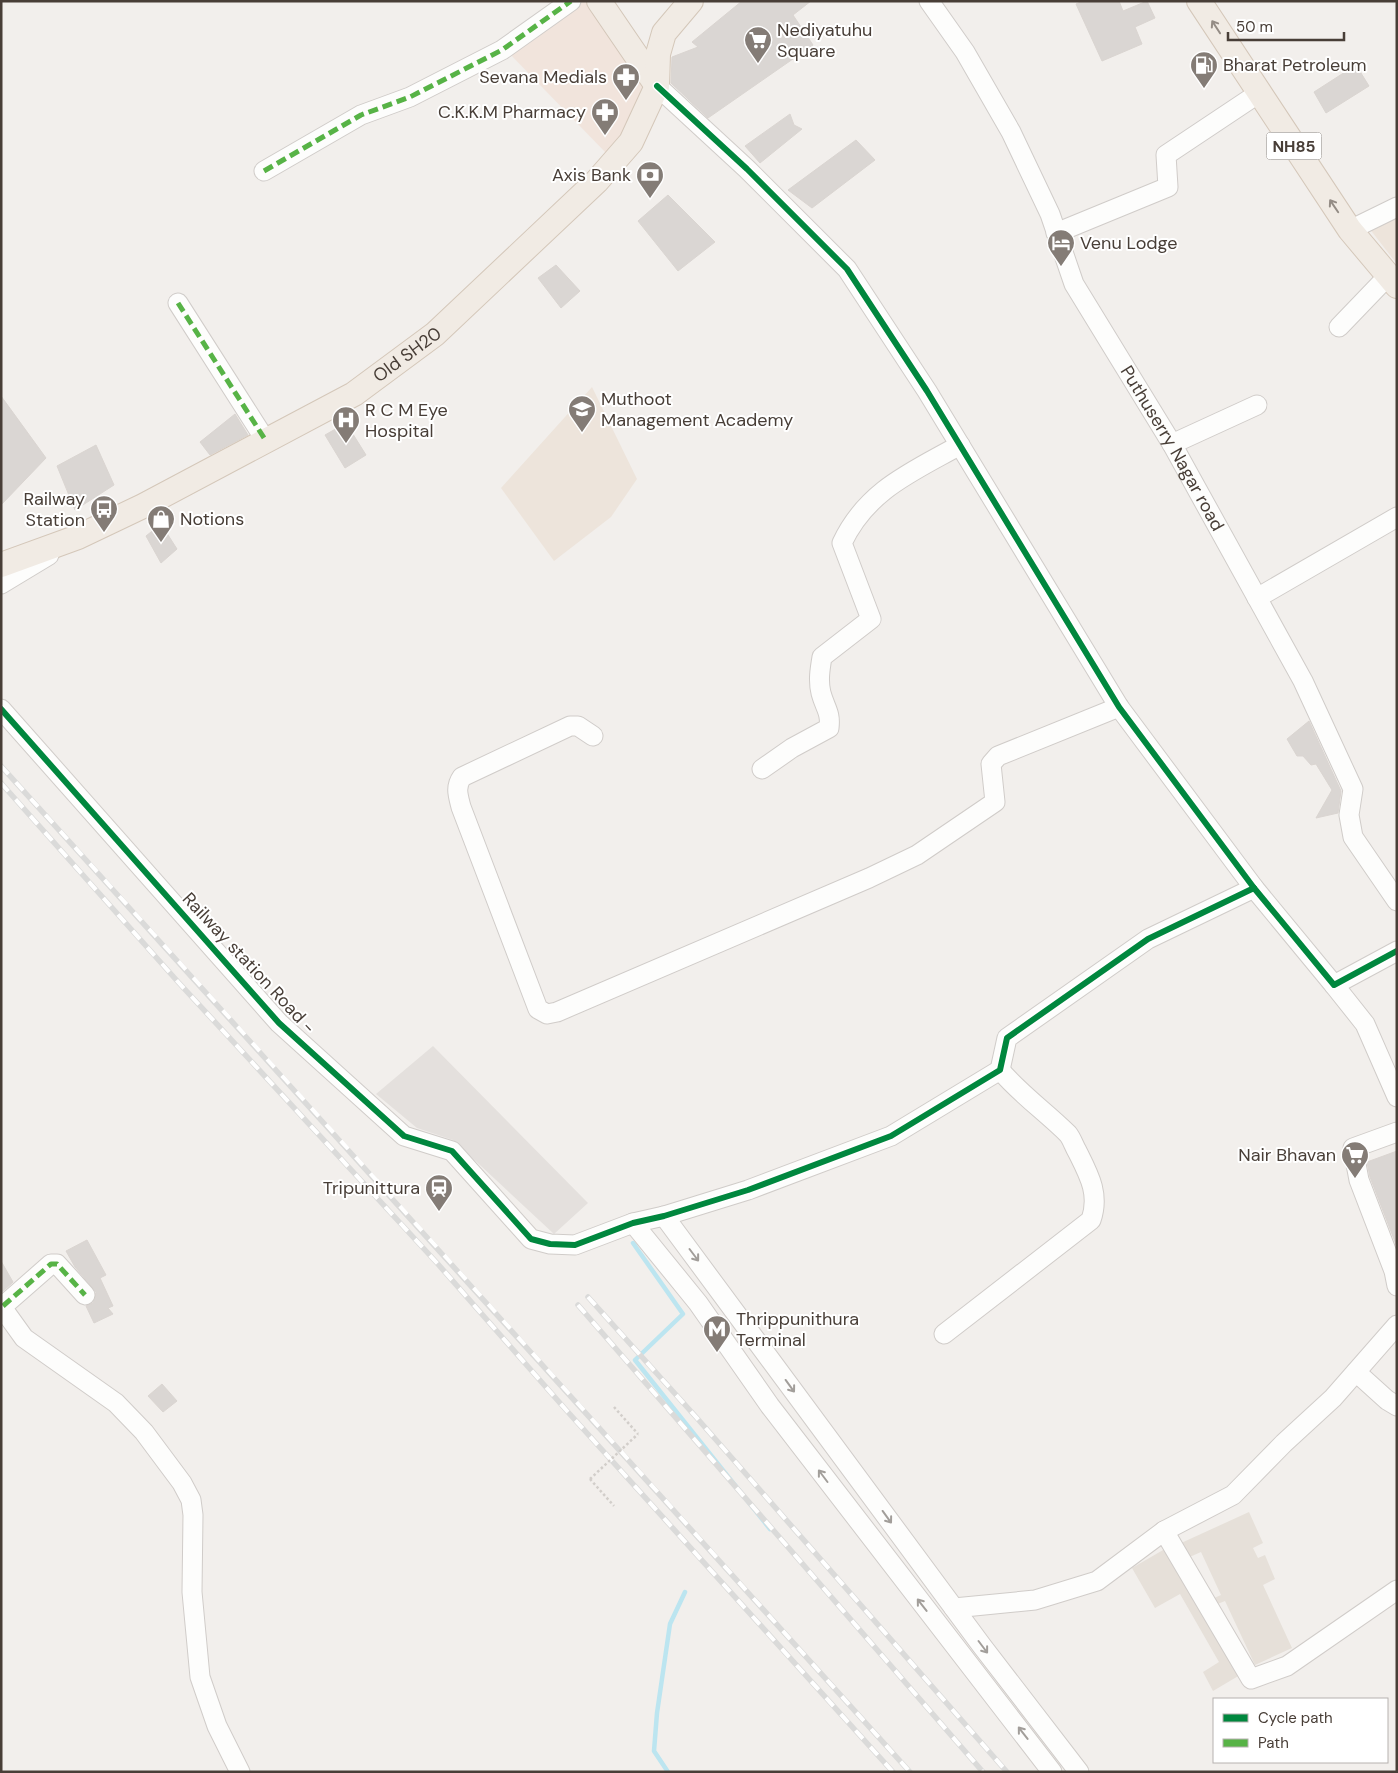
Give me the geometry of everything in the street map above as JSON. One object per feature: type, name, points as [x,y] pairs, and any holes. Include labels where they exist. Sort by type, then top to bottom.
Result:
[{"type":"main road","points":[[599,1],[657,86]]},
{"type":"main road","points":[[657,86],[658,54],[664,33],[691,1]]},
{"type":"main road","name":"NH85","points":[[1199,1],[1350,230],[1393,281]]},
{"type":"main road","name":"Old SH20","points":[[1,565],[78,537],[142,506],[354,394],[435,334],[597,181],[631,142],[657,86]]},
{"type":"street","points":[[264,171],[361,115],[410,97],[502,50],[571,1]]},
{"type":"street","name":"Puthuserry Nagar road","points":[[929,1],[965,52],[1011,132],[1056,233],[1074,284],[1172,444],[1303,681],[1353,789],[1349,815],[1353,837],[1397,901]]},
{"type":"street","points":[[657,86],[747,169],[847,269],[960,445],[1119,707],[1254,888],[1365,1024],[1397,1098]]},
{"type":"street","points":[[1056,233],[1168,187],[1166,155],[1259,94]]},
{"type":"street","points":[[1350,230],[1397,207]]},
{"type":"street","points":[[1339,327],[1393,281]]},
{"type":"street","points":[[178,303],[266,441]]},
{"type":"street","points":[[1172,444],[1257,405]]},
{"type":"street","points":[[762,769],[792,748],[829,728],[830,716],[822,694],[819,678],[822,657],[871,619],[842,543],[848,530],[886,486],[960,445]]},
{"type":"street","points":[[1257,598],[1397,517]]},
{"type":"street","points":[[1,584],[78,537]]},
{"type":"street","points":[[594,736],[578,726],[570,726],[462,777],[458,783],[457,793],[461,807],[538,1009],[547,1014],[557,1012],[869,878],[917,855],[995,802],[991,764],[998,756],[1119,707]]},
{"type":"street","name":"Railway station Road -","points":[[1,709],[279,1023],[404,1136],[452,1151],[531,1239],[550,1244],[575,1245],[633,1223]]},
{"type":"street","points":[[1052,1772],[770,1406],[698,1303],[633,1223],[664,1216],[748,1190],[891,1136],[1000,1070],[1007,1038],[1148,938],[1254,888]]},
{"type":"street","points":[[1334,985],[1397,951]]},
{"type":"street","points":[[944,1334],[1091,1220],[1095,1207],[1095,1192],[1087,1168],[1069,1136],[1012,1084],[1000,1070]]},
{"type":"street","points":[[1397,1132],[1353,1148],[1359,1180],[1394,1271],[1397,1286]]},
{"type":"street","points":[[664,1216],[954,1608],[1079,1772]]},
{"type":"street","points":[[85,1295],[57,1264],[51,1264],[2,1306],[24,1338],[116,1403],[144,1432],[182,1482],[191,1500],[192,1592],[200,1677],[217,1726],[240,1772]]},
{"type":"street","points":[[954,1608],[1035,1600],[1097,1581],[1164,1530],[1233,1496],[1284,1443],[1333,1398],[1397,1325]]},
{"type":"street","points":[[1356,1372],[1387,1400],[1397,1406]]},
{"type":"street","points":[[1164,1530],[1251,1679],[1287,1666],[1397,1590]]},
{"type":"path","points":[[614,1407],[638,1434],[590,1479],[614,1506]]},
{"type":"shaded area","points":[[584,1],[592,1],[649,88],[609,156],[508,52]]},
{"type":"shaded area","points":[[1397,215],[1397,264],[1369,228]]},
{"type":"shaded area","name":"Muthoot Management Academy","points":[[592,387],[637,479],[611,517],[554,561],[501,488]]},
{"type":"shaded area","points":[[433,1046],[588,1203],[554,1234],[453,1140],[417,1128],[376,1094]]},
{"type":"shaded area","points":[[1249,1512],[1263,1543],[1253,1548],[1258,1558],[1265,1555],[1275,1579],[1263,1585],[1292,1648],[1255,1665],[1225,1601],[1215,1605],[1212,1599],[1221,1595],[1201,1552],[1185,1559],[1179,1544]]},
{"type":"shaded area","points":[[1170,1546],[1245,1672],[1213,1691],[1203,1672],[1219,1662],[1180,1594],[1155,1608],[1132,1568]]},
{"type":"building","points":[[742,1],[811,1],[793,15],[813,45],[708,118],[671,83],[672,57],[698,47],[692,42]]},
{"type":"building","points":[[1083,1],[1119,1],[1123,11],[1147,1],[1155,18],[1135,27],[1142,44],[1102,61],[1076,4]]},
{"type":"building","points":[[1356,65],[1369,86],[1326,113],[1314,92]]},
{"type":"building","points":[[790,114],[794,125],[802,129],[760,163],[745,146]]},
{"type":"building","points":[[856,140],[875,160],[812,208],[788,190]]},
{"type":"building","points":[[668,195],[715,242],[678,271],[638,221]]},
{"type":"building","points":[[556,265],[580,291],[561,308],[538,278]]},
{"type":"building","points":[[1,396],[46,458],[1,505]]},
{"type":"building","points":[[235,414],[248,435],[210,455],[200,442]]},
{"type":"building","points":[[346,423],[366,455],[345,468],[325,435]]},
{"type":"building","points":[[96,445],[114,485],[75,510],[57,466]]},
{"type":"building","name":"Notions","points":[[161,524],[177,549],[161,563],[146,536]]},
{"type":"building","points":[[1309,721],[1341,791],[1338,813],[1316,818],[1332,790],[1316,764],[1311,765],[1303,756],[1297,756],[1287,739]]},
{"type":"building","points":[[1397,1151],[1397,1247],[1370,1177],[1367,1162]]},
{"type":"building","points":[[87,1240],[106,1275],[100,1278],[113,1306],[108,1308],[113,1314],[94,1323],[86,1306],[93,1303],[96,1292],[75,1267],[66,1251]]},
{"type":"building","points":[[1,1261],[13,1282],[1,1293]]},
{"type":"building","points":[[162,1384],[177,1401],[163,1412],[148,1396]]},
{"type":"waterway","points":[[633,1243],[683,1314],[635,1360],[770,1529]]},
{"type":"waterway","points":[[668,1772],[654,1751],[657,1713],[670,1624],[685,1592]]},
{"type":"railway","points":[[1,766],[910,1772]]},
{"type":"railway","points":[[1,783],[179,983],[437,1263],[567,1411],[893,1772]]},
{"type":"railway","points":[[588,1297],[696,1417],[1007,1772]]},
{"type":"railway","points":[[578,1305],[983,1772]]},
{"type":"marked path","points":[[264,171],[361,115],[410,97],[502,50],[571,1]]},
{"type":"marked path","points":[[178,303],[266,441]]},
{"type":"marked path","points":[[3,1306],[51,1264],[57,1264],[85,1295]]},
{"type":"cycle path","points":[[657,86],[747,169],[847,269],[927,391],[1119,707],[1254,888],[1334,985],[1397,951]]},
{"type":"cycle path","points":[[1,709],[279,1023],[404,1136],[452,1151],[531,1239],[550,1244],[575,1245],[633,1223],[664,1216],[748,1190],[891,1136],[1000,1070],[1007,1038],[1148,939],[1254,888]]},
{"type":"place","name":"Nediyatuhu Square","points":[[758,64]]},
{"type":"place","name":"Bharat Petroleum","points":[[1204,89]]},
{"type":"place","name":"Sevana Medials","points":[[626,101]]},
{"type":"place","name":"C.K.K.M Pharmacy","points":[[605,136]]},
{"type":"place","name":"Axis Bank","points":[[650,199]]},
{"type":"place","name":"Venu Lodge","points":[[1061,267]]},
{"type":"place","name":"Muthoot Management Academy","points":[[582,433]]},
{"type":"place","name":"R C M Eye Hospital","points":[[346,444]]},
{"type":"place","name":"Railway Station","points":[[104,533]]},
{"type":"place","name":"Notions","points":[[161,543]]},
{"type":"place","name":"Nair Bhavan","points":[[1355,1179]]},
{"type":"place","name":"Tripunittura","points":[[439,1212]]},
{"type":"place","name":"Thrippunithura Terminal","points":[[717,1353]]}]
